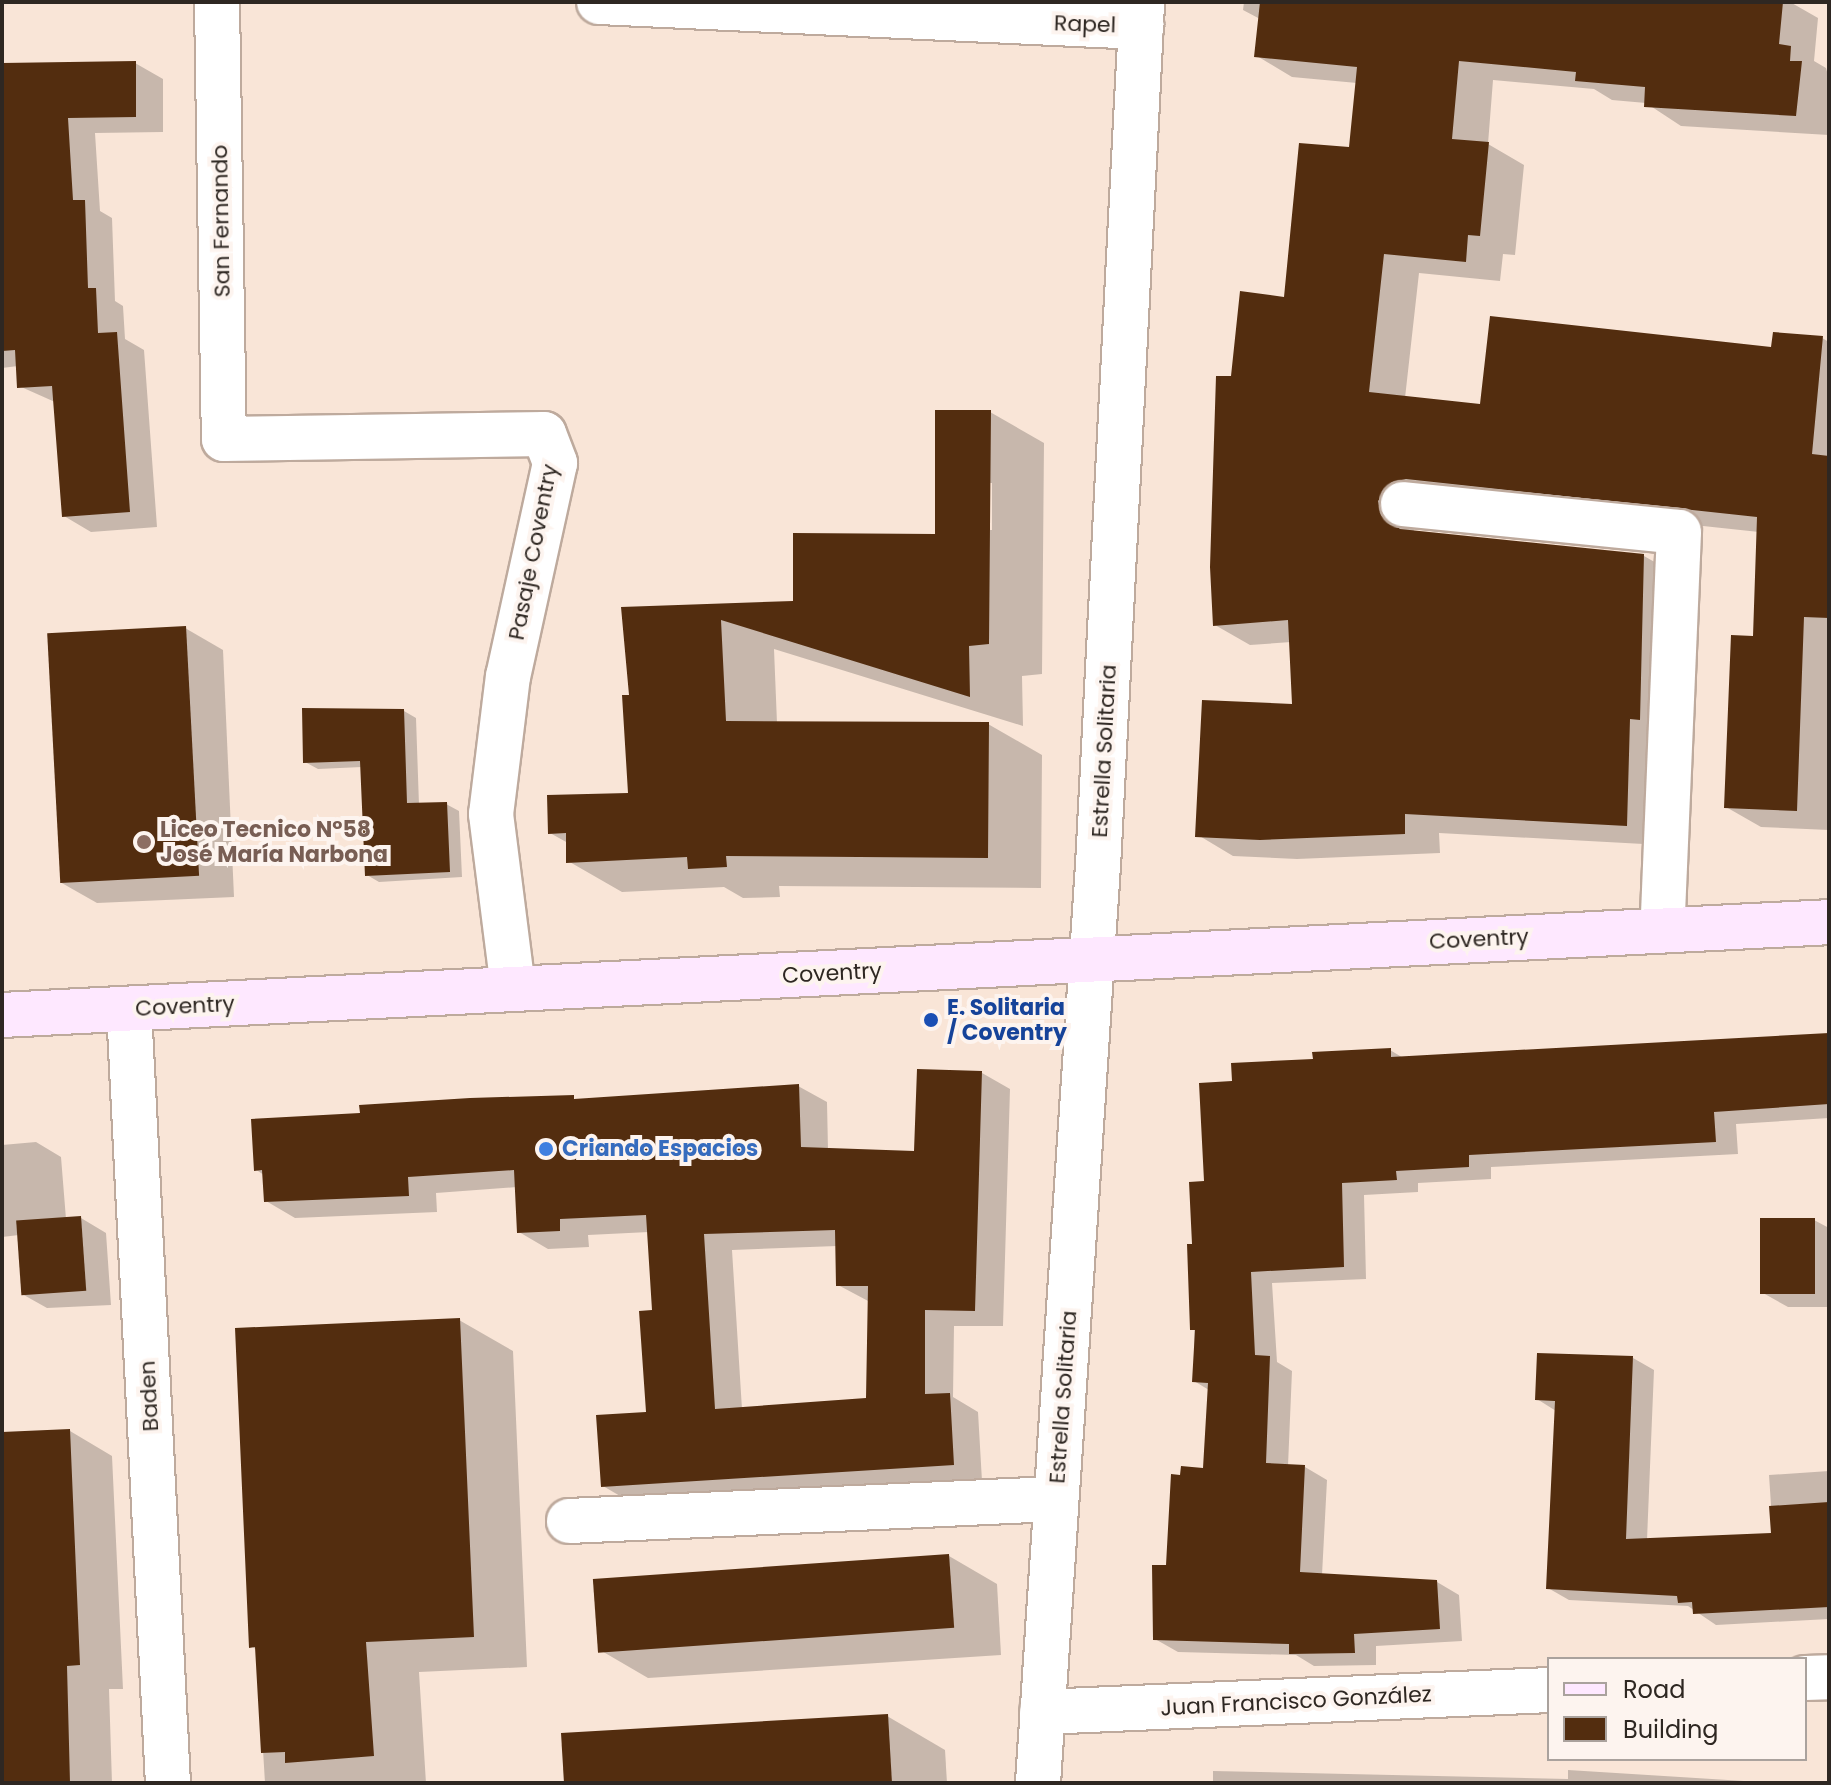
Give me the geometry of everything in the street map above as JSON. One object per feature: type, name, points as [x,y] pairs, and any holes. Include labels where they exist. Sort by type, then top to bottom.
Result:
[{"type":"street","name":"San Fernando","points":[[217,2],[224,439]]},
{"type":"street","name":"Rapel","points":[[599,2],[1141,14]]},
{"type":"street","name":"Estrella Solitaria","points":[[1038,1783],[1091,961],[1141,14]]},
{"type":"street","name":"Pasaje Coventry","points":[[224,439],[544,434],[555,463],[508,676],[491,814],[513,989]]},
{"type":"street","points":[[1403,504],[1679,532],[1662,930]]},
{"type":"street","name":"Coventry","points":[[2,1015],[1829,922]]},
{"type":"street","name":"Baden","points":[[129,1009],[168,1783]]},
{"type":"street","name":"Estrella Solitaria","points":[[569,1521],[1056,1499]]},
{"type":"street","points":[[1807,1678],[1829,1677]]},
{"type":"street","name":"Juan Francisco González","points":[[1042,1712],[1547,1690]]},
{"type":"building","points":[[1260,2],[1783,2],[1779,44],[1791,46],[1790,61],[1802,61],[1796,116],[1644,107],[1645,87],[1575,81],[1576,72],[1459,61],[1452,139],[1489,142],[1480,236],[1468,235],[1466,262],[1384,254],[1369,392],[1480,404],[1490,316],[1771,347],[1773,332],[1823,336],[1812,454],[1829,456],[1829,618],[1804,617],[1797,811],[1724,808],[1731,635],[1753,636],[1757,517],[1406,479],[1392,482],[1378,501],[1381,515],[1400,529],[1644,554],[1640,720],[1630,719],[1627,826],[1405,814],[1405,834],[1260,840],[1195,837],[1202,700],[1292,704],[1288,620],[1213,626],[1210,567],[1216,376],[1231,376],[1240,291],[1284,297],[1299,143],[1349,147],[1357,67],[1254,57]]},
{"type":"building","points":[[136,61],[136,117],[68,118],[73,200],[85,200],[88,288],[96,288],[98,333],[117,332],[130,512],[62,517],[52,386],[17,388],[15,350],[2,351],[2,63]]},
{"type":"building","points":[[935,410],[991,410],[989,644],[969,646],[970,697],[721,620],[726,721],[989,722],[988,858],[726,856],[727,867],[688,869],[687,857],[566,863],[566,833],[548,834],[547,795],[628,793],[622,695],[629,695],[621,607],[793,601],[793,533],[935,534]]},
{"type":"building","points":[[186,626],[199,876],[60,883],[47,633]]},
{"type":"building","points":[[302,708],[404,709],[407,803],[447,802],[450,872],[365,876],[360,761],[303,763]]},
{"type":"building","points":[[1829,1033],[1829,1104],[1714,1112],[1716,1142],[1469,1155],[1469,1167],[1396,1171],[1397,1180],[1342,1183],[1344,1267],[1251,1272],[1255,1355],[1270,1356],[1266,1463],[1305,1465],[1300,1572],[1437,1580],[1440,1629],[1354,1634],[1355,1653],[1289,1654],[1289,1644],[1153,1640],[1152,1565],[1166,1565],[1171,1474],[1180,1475],[1181,1466],[1203,1468],[1208,1383],[1192,1382],[1195,1330],[1190,1330],[1187,1244],[1192,1244],[1189,1182],[1204,1181],[1199,1083],[1232,1081],[1231,1063],[1313,1059],[1312,1052],[1391,1048],[1391,1057]]},
{"type":"building","points":[[917,1069],[982,1071],[975,1311],[925,1310],[925,1394],[950,1393],[954,1465],[601,1487],[596,1415],[646,1412],[639,1311],[652,1310],[646,1215],[560,1219],[560,1231],[517,1233],[514,1170],[408,1177],[409,1196],[264,1202],[262,1170],[254,1171],[251,1119],[360,1113],[359,1105],[574,1095],[574,1099],[799,1084],[801,1147],[914,1151]],"holes":[[[835,1230],[836,1286],[868,1286],[866,1398],[715,1409],[704,1234]]]},
{"type":"building","points":[[81,1216],[86,1291],[21,1295],[16,1221]]},
{"type":"building","points":[[1760,1218],[1815,1218],[1815,1294],[1760,1294]]},
{"type":"building","points":[[460,1318],[474,1637],[366,1642],[374,1756],[285,1763],[285,1752],[261,1753],[255,1647],[249,1648],[235,1328]]},
{"type":"building","points":[[1537,1353],[1633,1356],[1626,1539],[1771,1533],[1769,1506],[1829,1502],[1829,1607],[1693,1614],[1692,1602],[1678,1603],[1677,1596],[1546,1589],[1555,1401],[1535,1400]]},
{"type":"building","points":[[70,1429],[80,1665],[67,1666],[70,1783],[2,1783],[2,1432]]},
{"type":"building","points":[[949,1554],[954,1628],[598,1653],[593,1579]]},
{"type":"building","points":[[888,1714],[892,1783],[564,1783],[561,1733]]},
{"type":"place","name":"Liceo Tecnico N°58 José María Narbona","points":[[144,842]]},
{"type":"place","name":"E. Solitaria / Coventry","points":[[931,1020]]},
{"type":"place","name":"Criando Espacios","points":[[546,1149]]}]
